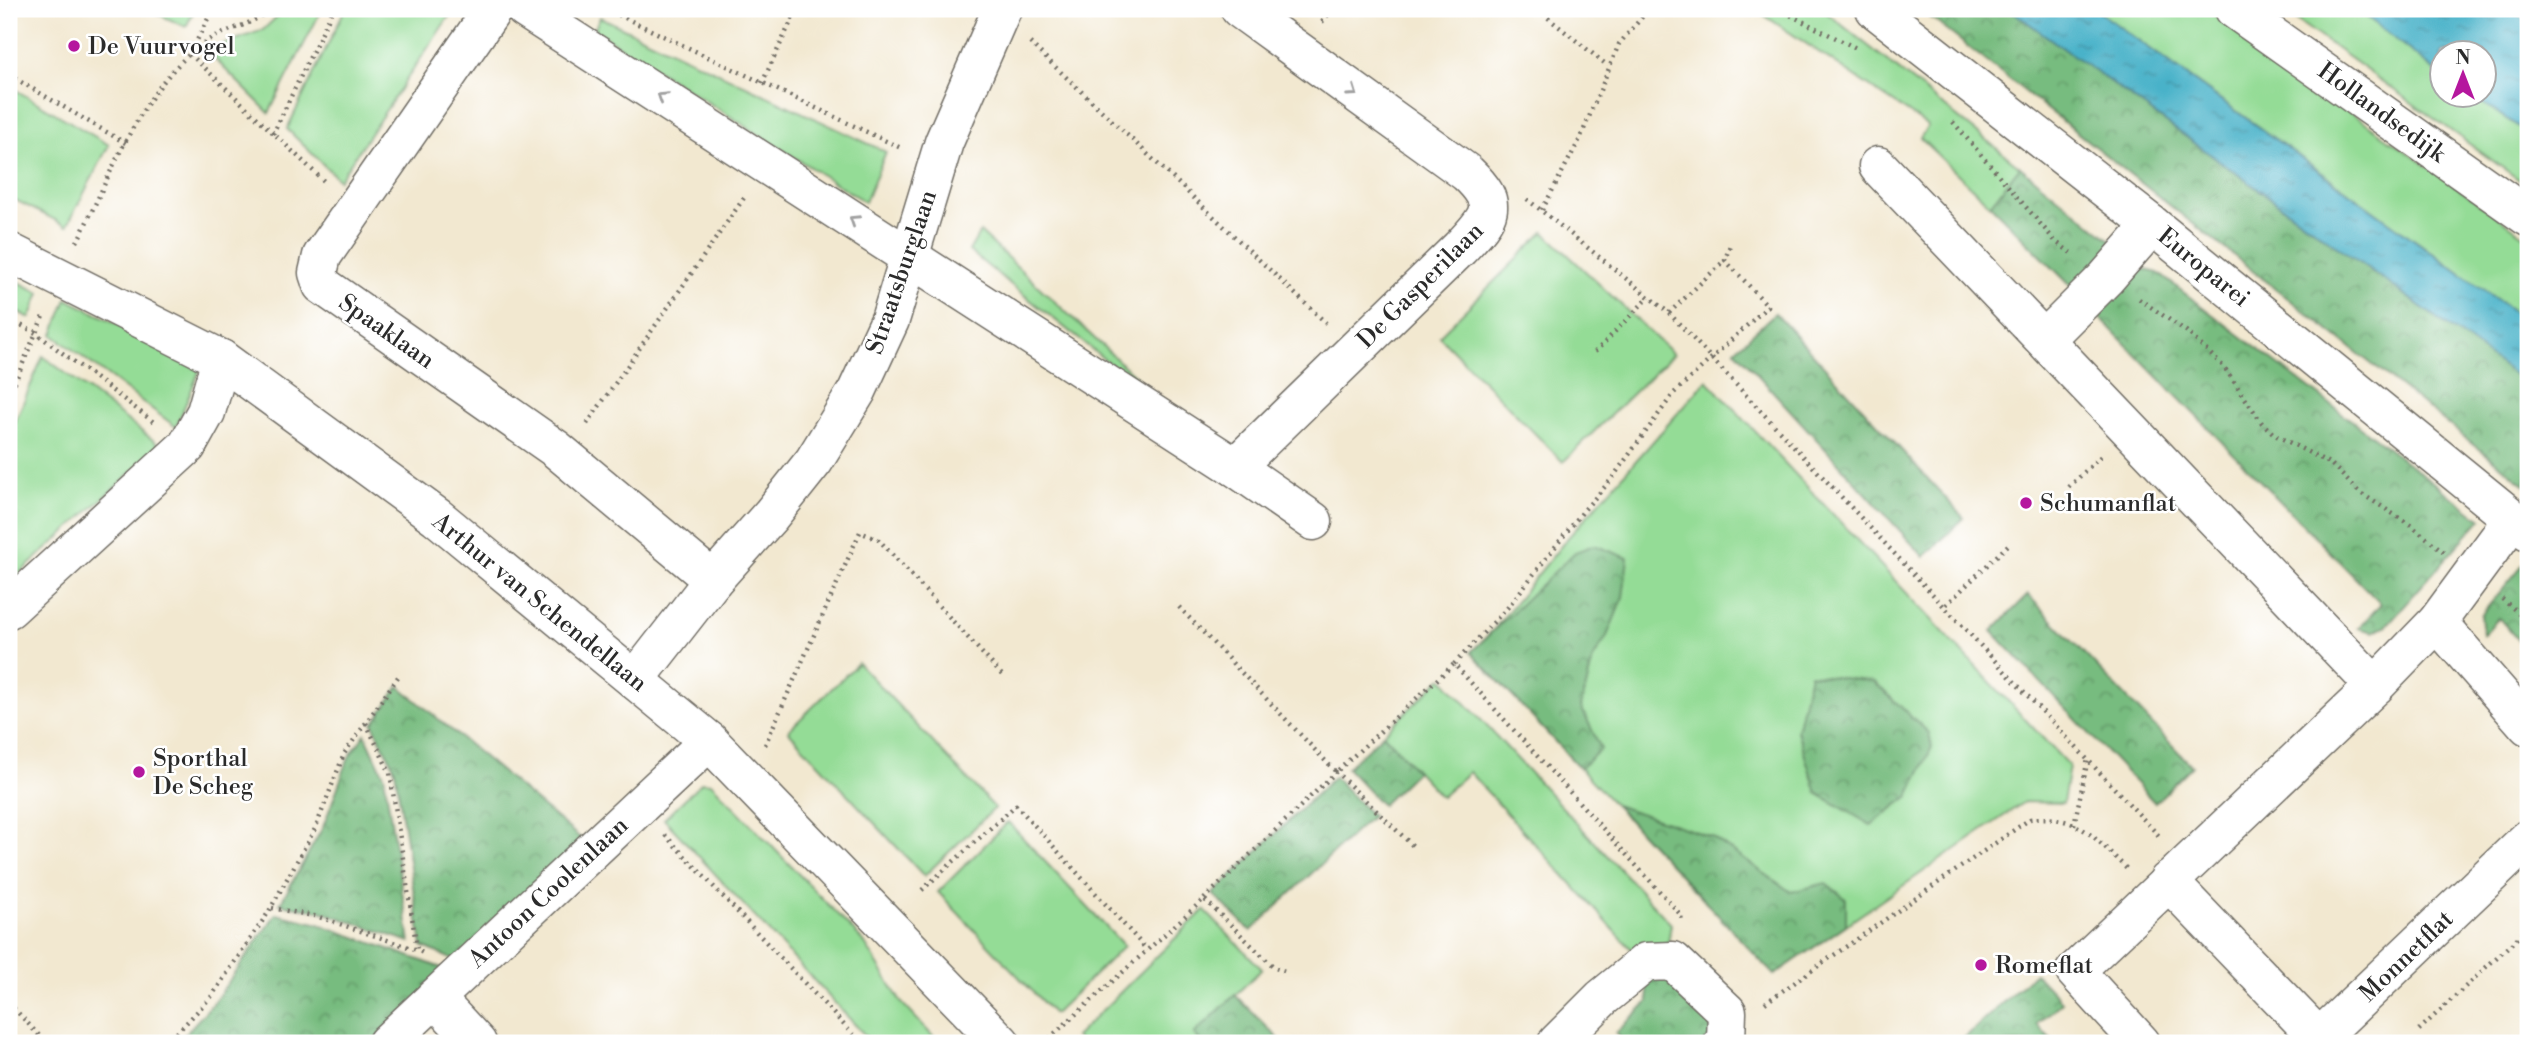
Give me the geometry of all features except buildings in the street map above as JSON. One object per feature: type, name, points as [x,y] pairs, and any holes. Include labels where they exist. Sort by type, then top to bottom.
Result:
[{"type":"street","name":"Spaaklaan","points":[[493,9],[322,256],[318,273],[322,285],[564,456],[713,580]]},
{"type":"street","name":"De Gasperilaan","points":[[1235,467],[1461,248],[1487,218],[1489,204],[1485,190],[1467,173],[1240,9]]},
{"type":"street","name":"Europarei","points":[[1875,9],[2152,225],[2520,525]]},
{"type":"street","name":"Hollandsedijk","points":[[2234,9],[2528,217]]},
{"type":"street","name":"Straatsburglaan","points":[[635,680],[713,580],[771,515],[828,438],[856,391],[890,320],[937,166],[1001,11]]},
{"type":"street","points":[[539,18],[1235,467],[1313,521]]},
{"type":"street","points":[[1878,166],[2375,686]]},
{"type":"street","points":[[2045,339],[2152,225]]},
{"type":"street","name":"Arthur van Schendellaan","points":[[9,252],[221,359],[437,517],[709,741],[1001,1043]]},
{"type":"street","points":[[9,609],[187,446],[206,412],[221,359]]},
{"type":"street","points":[[2141,1043],[2075,971],[2375,686],[2437,622],[2520,525]]},
{"type":"street","points":[[2437,622],[2528,726]]},
{"type":"street","name":"Antoon Coolenlaan","points":[[387,1043],[709,741]]},
{"type":"street","name":"Monnetflat","points":[[2169,880],[2319,1038],[2528,839]]},
{"type":"street","points":[[1557,1043],[1602,998],[1646,962],[1673,961],[1727,1012],[1725,1036]]},
{"type":"street","points":[[435,998],[477,1043]]},
{"type":"path","points":[[190,54],[213,9]]},
{"type":"path","points":[[59,278],[150,99],[205,41],[253,23],[270,9]]},
{"type":"path","points":[[273,134],[333,9]]},
{"type":"path","points":[[606,9],[937,166]]},
{"type":"path","points":[[762,83],[797,9]]},
{"type":"path","points":[[1537,9],[1608,66]]},
{"type":"path","points":[[1542,211],[1580,139],[1608,66],[1630,27],[1649,9]]},
{"type":"path","points":[[1001,11],[1353,353]]},
{"type":"path","points":[[190,54],[354,209]]},
{"type":"path","points":[[9,75],[127,144]]},
{"type":"path","points":[[564,456],[767,164]]},
{"type":"path","points":[[1521,194],[1669,313],[1946,605],[2088,759],[2169,880]]},
{"type":"path","points":[[1669,313],[1725,260],[1731,243]]},
{"type":"path","points":[[1044,1043],[1204,899],[1336,772],[1454,664],[1508,607],[1610,481],[1665,404],[1768,306],[1725,260]]},
{"type":"path","points":[[1595,352],[1649,298]]},
{"type":"path","points":[[9,320],[36,332],[187,446]]},
{"type":"path","points":[[9,396],[36,332]]},
{"type":"path","points":[[764,748],[860,532],[879,540],[1002,675]]},
{"type":"path","points":[[1946,605],[2008,545]]},
{"type":"path","points":[[1179,607],[1336,772],[1413,846]]},
{"type":"path","points":[[1454,664],[1681,915],[1689,976]]},
{"type":"path","points":[[167,1043],[211,997],[272,908],[316,827],[344,754],[400,674]]},
{"type":"path","points":[[366,722],[390,773],[416,950]]},
{"type":"path","points":[[2074,825],[2088,759]]},
{"type":"path","points":[[922,890],[1016,805],[1147,950]]},
{"type":"path","points":[[638,807],[861,1043]]},
{"type":"path","points":[[1725,1036],[2030,819],[2046,817],[2084,828],[2169,880]]},
{"type":"path","points":[[1204,899],[1275,968],[1285,971]]},
{"type":"path","points":[[272,908],[319,917],[416,950],[464,971]]},
{"type":"path","points":[[2419,1030],[2528,928]]},
{"type":"path","points":[[9,1003],[46,1043]]},
{"type":"green space","points":[[147,9],[195,9],[186,27]]},
{"type":"green space","points":[[285,9],[322,9],[269,113],[210,54],[222,45],[263,30]]},
{"type":"green space","points":[[345,9],[454,9],[339,180],[287,129]]},
{"type":"green space","points":[[1755,9],[1822,9],[2020,167],[1990,205],[1920,138],[1928,126]]},
{"type":"green space","points":[[1920,9],[2009,9],[2528,384],[2528,487]]},
{"type":"green space","points":[[2095,9],[2206,9],[2528,238],[2528,322]]},
{"type":"green space","points":[[2281,9],[2357,9],[2428,65],[2428,108],[2490,108],[2528,133],[2528,186]]},
{"type":"green space","points":[[600,17],[886,152],[865,202],[594,30]]},
{"type":"green space","points":[[9,86],[109,145],[67,226],[9,197]]},
{"type":"green space","points":[[2020,167],[2117,245],[2073,288],[1990,205]]},
{"type":"green space","points":[[980,232],[1137,378],[1134,383],[969,251]]},
{"type":"green space","points":[[1544,232],[1673,354],[1563,462],[1439,336]]},
{"type":"green space","points":[[2142,269],[2158,273],[2481,519],[2387,625],[2373,632],[2358,628],[2381,604],[2097,315]]},
{"type":"green space","points":[[9,277],[40,293],[30,318],[9,308]]},
{"type":"green space","points":[[67,299],[202,365],[176,427],[53,335]]},
{"type":"green space","points":[[1775,313],[1964,518],[1924,557],[1735,350]]},
{"type":"green space","points":[[43,356],[161,446],[9,583],[9,436]]},
{"type":"green space","points":[[1707,380],[2069,766],[2063,803],[2024,802],[1774,975],[1471,652],[1495,628],[1565,541]]},
{"type":"green space","points":[[1594,545],[1628,558],[1623,597],[1607,636],[1593,659],[1581,707],[1601,749],[1580,768],[1471,652],[1575,552]]},
{"type":"green space","points":[[2524,563],[2528,563],[2528,652],[2499,618],[2483,635],[2481,615]]},
{"type":"green space","points":[[2028,595],[2192,766],[2155,803],[1992,631]]},
{"type":"green space","points":[[858,663],[995,808],[924,876],[788,731]]},
{"type":"green space","points":[[1810,674],[1874,682],[1929,733],[1932,747],[1909,796],[1871,825],[1817,793],[1797,731]]},
{"type":"green space","points":[[1442,678],[1671,924],[1668,944],[1636,954],[1469,772],[1441,797],[1383,734]]},
{"type":"green space","points":[[399,686],[585,842],[458,962],[422,946],[395,770],[373,724]]},
{"type":"green space","points":[[365,734],[384,775],[410,942],[320,911],[280,904],[323,827],[349,757]]},
{"type":"green space","points":[[1383,734],[1417,771],[1382,805],[1347,768]]},
{"type":"green space","points":[[1334,777],[1372,816],[1251,931],[1213,894]]},
{"type":"green space","points":[[702,782],[711,783],[864,942],[901,1002],[939,1043],[872,1043],[664,819]]},
{"type":"green space","points":[[1615,805],[1712,837],[1791,892],[1826,883],[1846,899],[1846,925],[1774,975]]},
{"type":"green space","points":[[1008,822],[1124,946],[1054,1014],[938,892]]},
{"type":"green space","points":[[1204,910],[1262,969],[1195,1034],[1203,1043],[1081,1043],[1075,1037]]},
{"type":"green space","points":[[276,914],[316,923],[450,971],[371,1043],[177,1043],[215,1001]]},
{"type":"green space","points":[[2035,973],[2062,1002],[2037,1024],[2054,1043],[1959,1043]]},
{"type":"green space","points":[[1668,974],[1712,1017],[1712,1035],[1704,1043],[1625,1043],[1616,1033],[1648,1002],[1646,980]]},
{"type":"green space","points":[[1235,995],[1283,1043],[1203,1043],[1194,1034]]},
{"type":"water","points":[[2009,9],[2095,9],[2528,322],[2528,384]]},
{"type":"water","points":[[2357,9],[2511,9],[2528,22],[2528,133],[2490,108],[2498,108],[2498,38],[2428,38],[2428,65]]},
{"type":"place","name":"De Vuurvogel","points":[[74,46]]},
{"type":"place","name":"Schumanflat","points":[[2026,503]]},
{"type":"place","name":"Sporthal De Scheg","points":[[139,772]]},
{"type":"place","name":"Romeflat","points":[[1981,965]]}]
